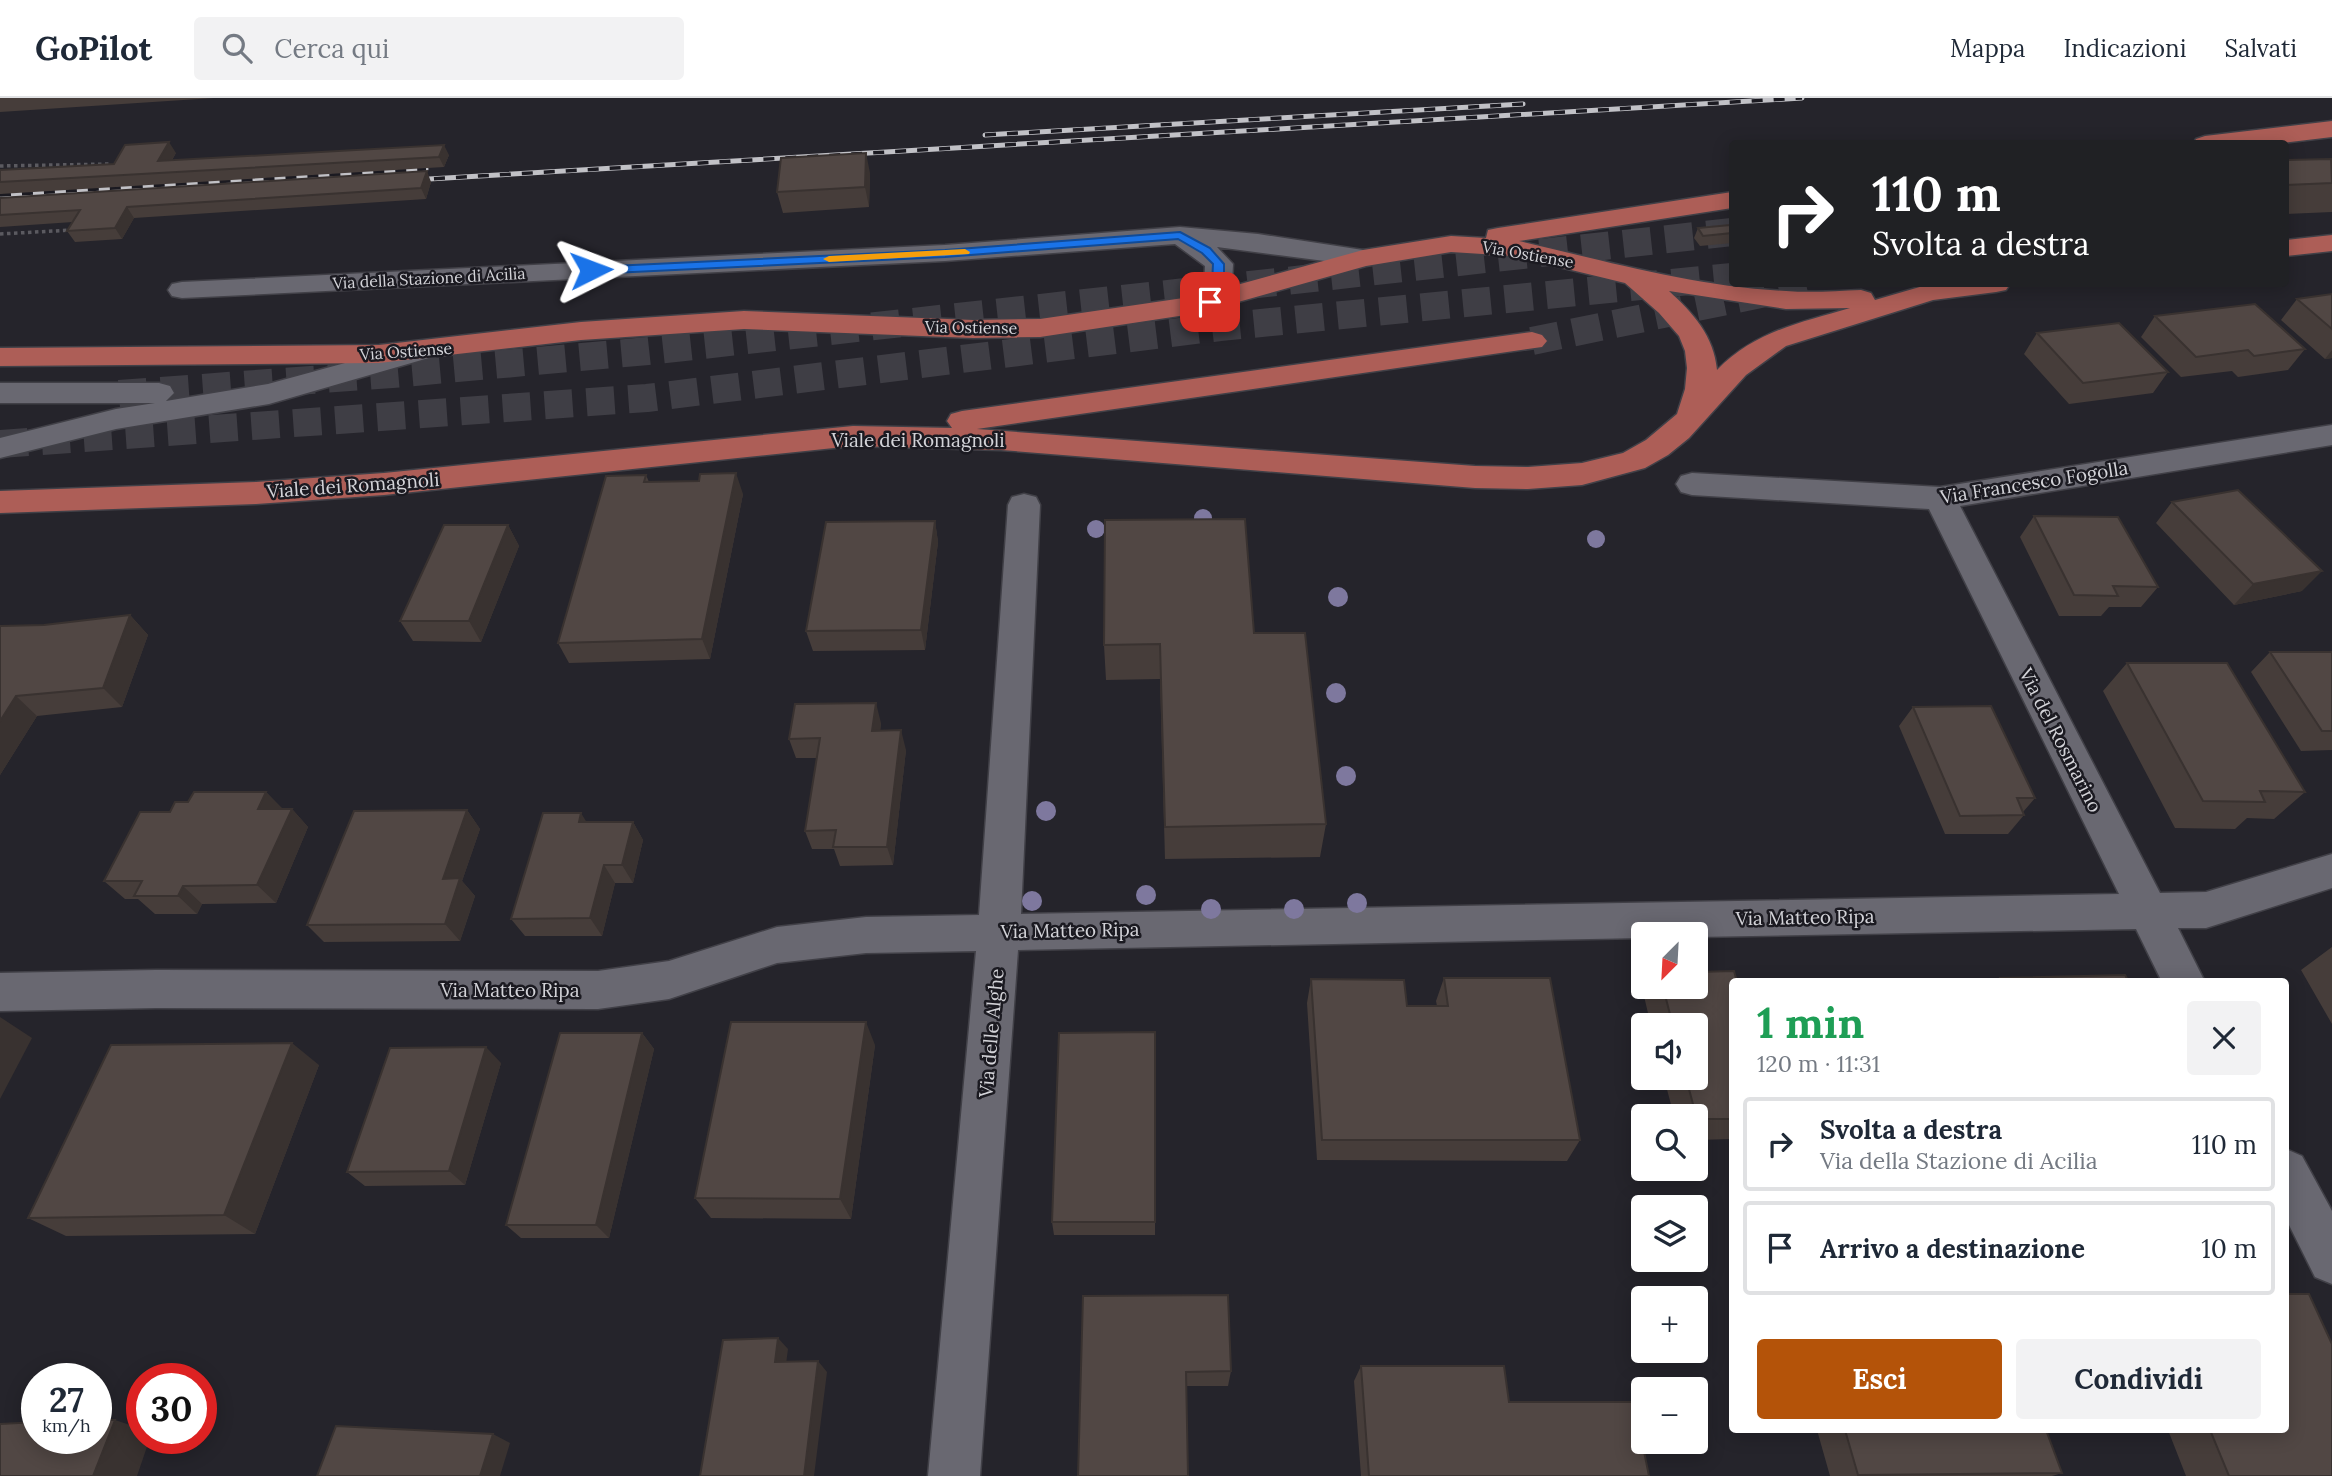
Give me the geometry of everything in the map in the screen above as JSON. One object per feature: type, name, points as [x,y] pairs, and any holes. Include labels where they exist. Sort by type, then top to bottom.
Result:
[{"type":"main road","points":[[2239,140],[2332,129]]},
{"type":"main road","points":[[1451,244],[1729,200]]},
{"type":"main road","points":[[2289,248],[2332,243]]},
{"type":"main road","name":"Via Ostiense","points":[[0,357],[260,357],[422,351],[581,331],[728,321],[973,329],[1040,328],[1210,302],[1363,258],[1451,244],[1514,248],[1635,277],[1786,300],[1842,300],[1930,292]]},
{"type":"main road","name":"Viale dei Romagnoli","points":[[1635,277],[1670,308],[1702,351],[1704,375],[1692,414]]},
{"type":"main road","name":"Viale dei Romagnoli","points":[[0,502],[256,493],[384,484],[853,436],[1001,440],[1461,476],[1545,478],[1602,470],[1639,458],[1669,439],[1740,363],[1761,346],[1793,333],[1930,292],[1971,287]]},
{"type":"main road","points":[[853,436],[1532,341]]},
{"type":"street","name":"Via della Stazione di Acilia","points":[[182,290],[945,253],[1180,235],[1258,242],[1363,258]]},
{"type":"street","points":[[1180,235],[1206,251],[1219,264],[1218,284],[1210,302]]},
{"type":"street","points":[[0,448],[116,419],[269,394],[422,351]]},
{"type":"street","points":[[0,393],[269,394]]},
{"type":"street","points":[[0,418],[116,419]]},
{"type":"street","name":"Via Francesco Fogolla","points":[[1692,484],[1940,498],[2332,435]]},
{"type":"street","name":"Via del Rosmarino","points":[[1940,498],[2182,978]]},
{"type":"street","name":"Via delle Alghe","points":[[954,1476],[999,932],[1024,505]]},
{"type":"street","name":"Via Matteo Ripa","points":[[0,992],[156,989],[598,990],[669,980],[777,945],[866,935],[2206,910],[2332,871]]},
{"type":"street","points":[[2289,1178],[2332,1260]]},
{"type":"path","points":[[0,166],[122,164]]},
{"type":"path","points":[[0,234],[78,230]]},
{"type":"building","points":[[169,142],[158,161],[444,145],[439,157],[0,182],[0,170],[114,164],[125,145]]},
{"type":"building","points":[[866,153],[865,187],[777,192],[781,158]]},
{"type":"building","points":[[2331,159],[2332,183],[2289,185],[2289,160]]},
{"type":"building","points":[[427,171],[421,188],[127,207],[115,228],[67,231],[80,210],[0,215],[0,198]]},
{"type":"building","points":[[1729,225],[1729,233],[1703,236],[1698,228]]},
{"type":"building","points":[[2332,294],[2332,329],[2297,299]]},
{"type":"building","points":[[2255,304],[2305,349],[2254,356],[2248,350],[2196,357],[2155,316]]},
{"type":"building","points":[[2119,323],[2168,372],[2083,383],[2037,333]]},
{"type":"building","points":[[736,473],[702,639],[558,643],[606,476],[646,475],[644,482],[699,481],[700,474]]},
{"type":"building","points":[[2238,490],[2322,571],[2253,584],[2172,502]]},
{"type":"building","points":[[2034,516],[2118,517],[2158,587],[2113,586],[2118,596],[2074,595]]},
{"type":"building","points":[[1245,519],[1254,633],[1305,633],[1326,824],[1165,827],[1160,644],[1104,645],[1105,520]]},
{"type":"building","points":[[935,521],[921,630],[806,631],[826,522]]},
{"type":"building","points":[[444,525],[508,525],[469,621],[400,621]]},
{"type":"building","points":[[130,615],[103,688],[16,696],[0,721],[0,626],[44,625]]},
{"type":"building","points":[[2270,652],[2332,652],[2332,731],[2322,731]]},
{"type":"building","points":[[2127,663],[2227,663],[2305,792],[2260,791],[2265,802],[2203,801]]},
{"type":"building","points":[[876,703],[872,731],[901,730],[887,847],[833,847],[836,830],[805,831],[820,738],[789,739],[795,704]]},
{"type":"building","points":[[1991,706],[2035,798],[2017,798],[2024,815],[1960,816],[1913,707]]},
{"type":"building","points":[[194,792],[266,792],[258,809],[292,809],[257,885],[183,886],[178,896],[134,896],[142,881],[104,881],[140,812],[170,812],[175,802],[188,802]]},
{"type":"building","points":[[467,810],[443,879],[460,878],[445,924],[307,925],[354,811]]},
{"type":"building","points":[[543,813],[581,813],[579,822],[633,822],[622,865],[604,865],[590,918],[511,919]]},
{"type":"building","points":[[1734,971],[1736,978],[1729,978],[1729,1119],[1708,1119],[1708,1104],[1693,1104],[1689,1090],[1708,1090],[1708,1013],[1670,1013],[1666,999],[1708,999],[1708,972]]},
{"type":"building","points":[[2125,975],[2127,978],[2000,978]]},
{"type":"building","points":[[1444,978],[1550,978],[1580,1140],[1322,1140],[1311,979],[1404,980],[1407,1006],[1448,1006]]},
{"type":"building","points":[[731,1022],[866,1022],[840,1199],[695,1198]]},
{"type":"building","points":[[1155,1032],[1155,1222],[1052,1222],[1059,1033]]},
{"type":"building","points":[[560,1033],[642,1033],[596,1225],[506,1225]]},
{"type":"building","points":[[292,1043],[224,1215],[28,1218],[111,1045]]},
{"type":"building","points":[[486,1047],[449,1171],[347,1172],[390,1048]]},
{"type":"building","points":[[2289,1294],[2309,1294],[2332,1344],[2332,1476],[2229,1476],[2211,1433],[2289,1433]]},
{"type":"building","points":[[1228,1295],[1231,1371],[1186,1372],[1188,1476],[1078,1476],[1083,1296]]},
{"type":"building","points":[[778,1338],[775,1362],[818,1361],[804,1476],[700,1476],[723,1340]]},
{"type":"building","points":[[1361,1366],[1504,1366],[1509,1402],[1631,1402],[1631,1454],[1645,1454],[1649,1476],[1369,1476]]},
{"type":"building","points":[[21,1423],[21,1454],[102,1454],[93,1476],[0,1476],[0,1424]]},
{"type":"building","points":[[336,1426],[493,1434],[480,1476],[317,1476]]},
{"type":"building","points":[[1846,1433],[2047,1433],[2062,1473],[1858,1475]]},
{"type":"tunnel","points":[[119,394],[392,374],[648,351],[1729,232]]},
{"type":"tunnel","points":[[0,444],[647,398],[1220,327],[1729,277]]},
{"type":"tunnel","points":[[1532,341],[1794,287]]},
{"type":"railway","points":[[412,180],[1802,98]]},
{"type":"railway","points":[[985,135],[1523,104]]},
{"type":"railway","points":[[0,195],[426,169]]},
{"type":"slow traffic","points":[[829,259],[965,252]]},
{"type":"route","points":[[591,270],[945,253],[1180,235],[1213,256],[1219,264],[1218,284],[1210,302]]}]
